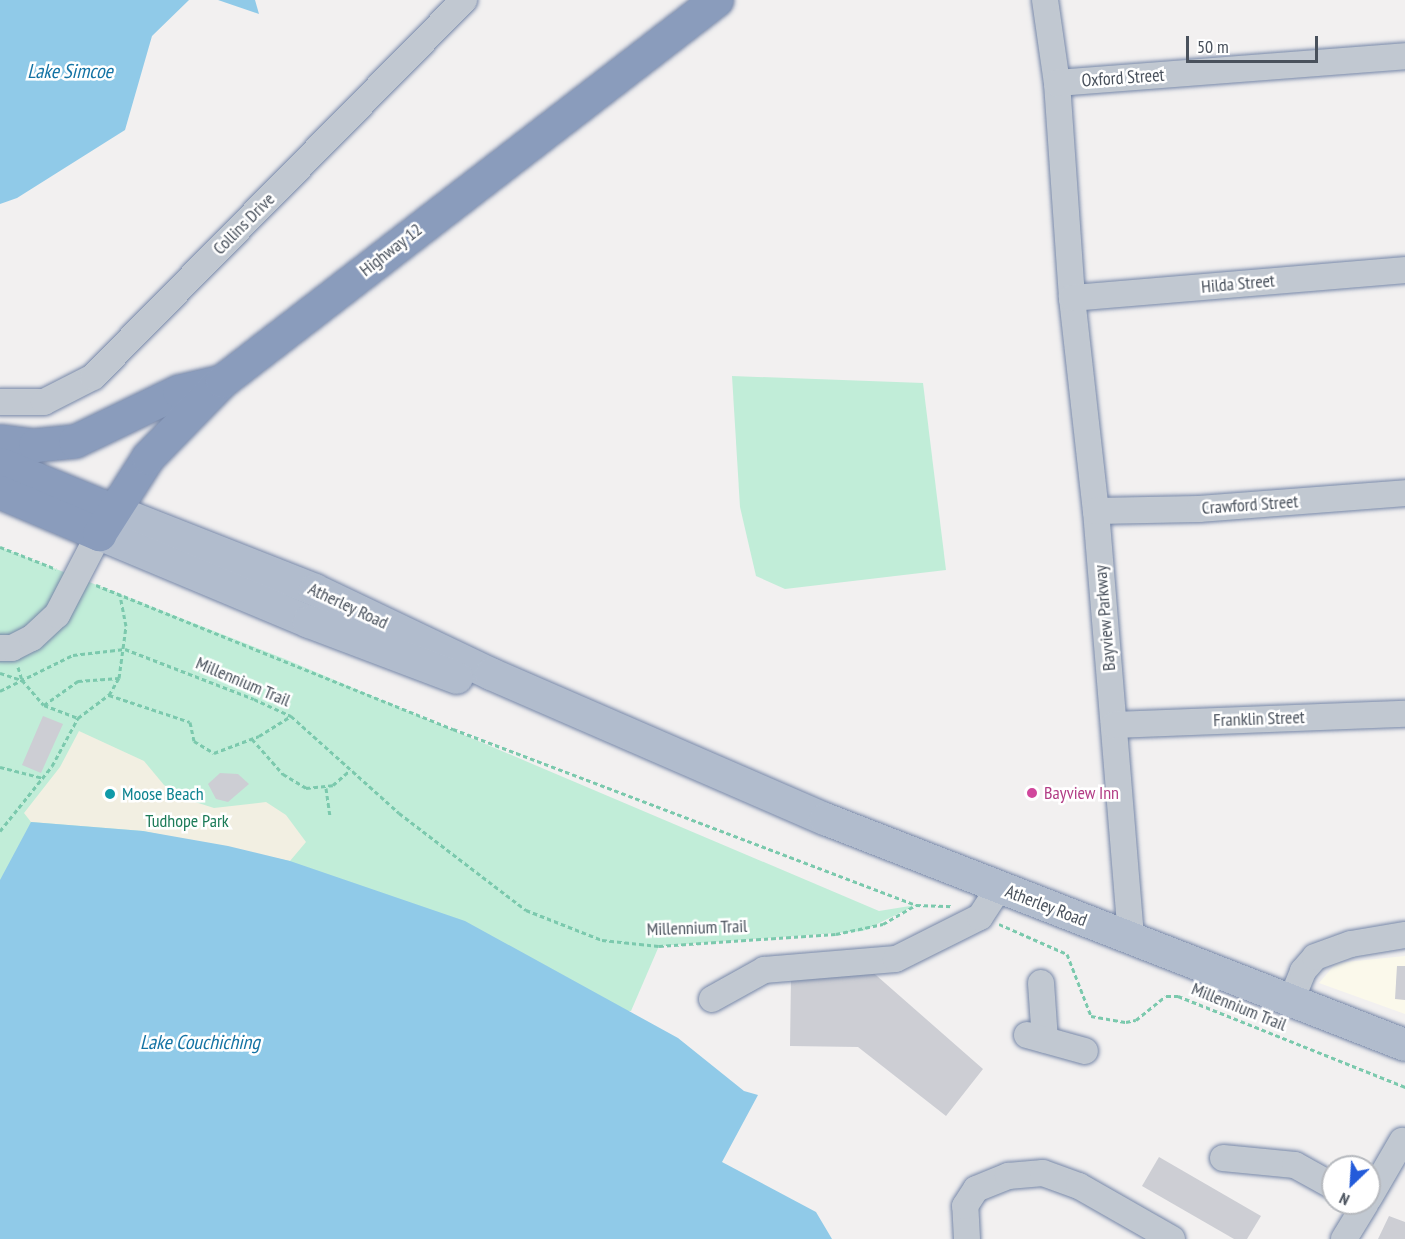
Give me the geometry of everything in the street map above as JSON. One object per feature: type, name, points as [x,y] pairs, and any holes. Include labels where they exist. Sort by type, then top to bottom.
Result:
[{"type":"highway","name":"Highway 12","points":[[106,522],[148,457],[222,381],[716,0]]},
{"type":"highway","points":[[0,441],[35,445],[75,441],[179,391],[222,381]]},
{"type":"highway","name":"Atherley Road","points":[[0,464],[106,522]]},
{"type":"highway","name":"Atherley Road","points":[[0,492],[106,522]]},
{"type":"main road","name":"Atherley Road","points":[[106,522],[315,590],[689,763],[999,888],[1405,1045]]},
{"type":"street","name":"Collins Drive","points":[[0,402],[44,402],[93,377],[464,0]]},
{"type":"street","points":[[1045,0],[1057,83]]},
{"type":"street","name":"Oxford Street","points":[[1057,83],[1405,56]]},
{"type":"street","name":"Bayview Parkway","points":[[1057,83],[1072,298],[1096,511],[1131,939]]},
{"type":"street","name":"Hilda Street","points":[[1072,298],[1405,270]]},
{"type":"street","name":"Crawford Street","points":[[1096,511],[1199,509],[1405,493]]},
{"type":"street","points":[[0,648],[12,648],[32,638],[57,615],[106,522]]},
{"type":"street","name":"Franklin Street","points":[[1114,725],[1405,714]]},
{"type":"street","points":[[712,999],[764,970],[896,959],[980,917],[999,888]]},
{"type":"street","points":[[1291,1001],[1303,970],[1315,957],[1351,944],[1405,935]]},
{"type":"street","points":[[1041,984],[1036,1038],[1085,1051]]},
{"type":"street","points":[[1381,1177],[1402,1141]]},
{"type":"street","points":[[1223,1158],[1295,1164],[1321,1179]]},
{"type":"street","points":[[967,1239],[965,1206],[976,1189],[1008,1176],[1043,1173],[1079,1186],[1172,1239]]},
{"type":"street","points":[[1344,1239],[1358,1215]]},
{"type":"path","points":[[0,831],[43,778],[78,718],[109,695],[118,678],[126,649],[120,594],[453,729],[916,905]]},
{"type":"path","name":"Millennium Trail","points":[[0,692],[79,653],[126,649],[291,716],[399,813],[526,910],[602,940],[659,946],[863,931],[916,905],[943,904],[1067,954],[1091,1016],[1126,1022],[1136,1020],[1166,996],[1178,996],[1405,1087]]},
{"type":"path","points":[[0,673],[22,680],[44,705],[78,718]]},
{"type":"path","points":[[44,705],[78,681],[118,678]]},
{"type":"path","points":[[109,695],[190,722],[194,741],[207,751],[214,753],[252,739],[291,716]]},
{"type":"path","points":[[252,739],[292,781],[306,788],[326,788],[351,770]]},
{"type":"path","points":[[0,767],[43,778]]},
{"type":"path","points":[[326,788],[330,817]]},
{"type":"shaded area","points":[[1405,956],[1405,1014],[1319,983],[1336,963]]},
{"type":"green space","points":[[732,376],[923,383],[946,570],[785,589],[756,576],[740,507]]},
{"type":"green space","name":"Tudhope Park","points":[[0,547],[285,659],[879,911],[916,905],[863,931],[659,946],[631,1011],[218,1007],[0,927]]},
{"type":"sand","name":"Moose Beach","points":[[79,731],[144,761],[164,785],[192,801],[214,808],[266,802],[286,815],[306,842],[290,861],[143,831],[31,822],[24,813],[60,767]]},
{"type":"water","name":"Lake Simcoe","points":[[0,0],[189,0],[152,36],[125,130],[17,198],[0,204]]},
{"type":"water","points":[[218,0],[255,0],[259,14]]},
{"type":"water","name":"Lake Couchiching","points":[[31,822],[143,831],[228,846],[290,861],[465,921],[678,1038],[744,1091],[758,1095],[722,1162],[816,1212],[832,1239],[0,1239],[0,880]]},
{"type":"building","points":[[43,716],[63,724],[41,773],[22,765]]},
{"type":"building","points":[[220,773],[238,774],[249,784],[228,802],[216,799],[208,784]]},
{"type":"building","points":[[1397,966],[1405,966],[1405,1000],[1395,999]]},
{"type":"building","points":[[869,969],[983,1069],[946,1116],[858,1047],[790,1046],[791,977]]},
{"type":"building","points":[[1159,1157],[1261,1216],[1247,1239],[1234,1239],[1142,1186]]},
{"type":"building","points":[[1389,1216],[1405,1222],[1405,1239],[1378,1239]]},
{"type":"place","name":"Bayview Inn","points":[[1032,793]]},
{"type":"place","name":"Moose Beach","points":[[110,794]]}]
